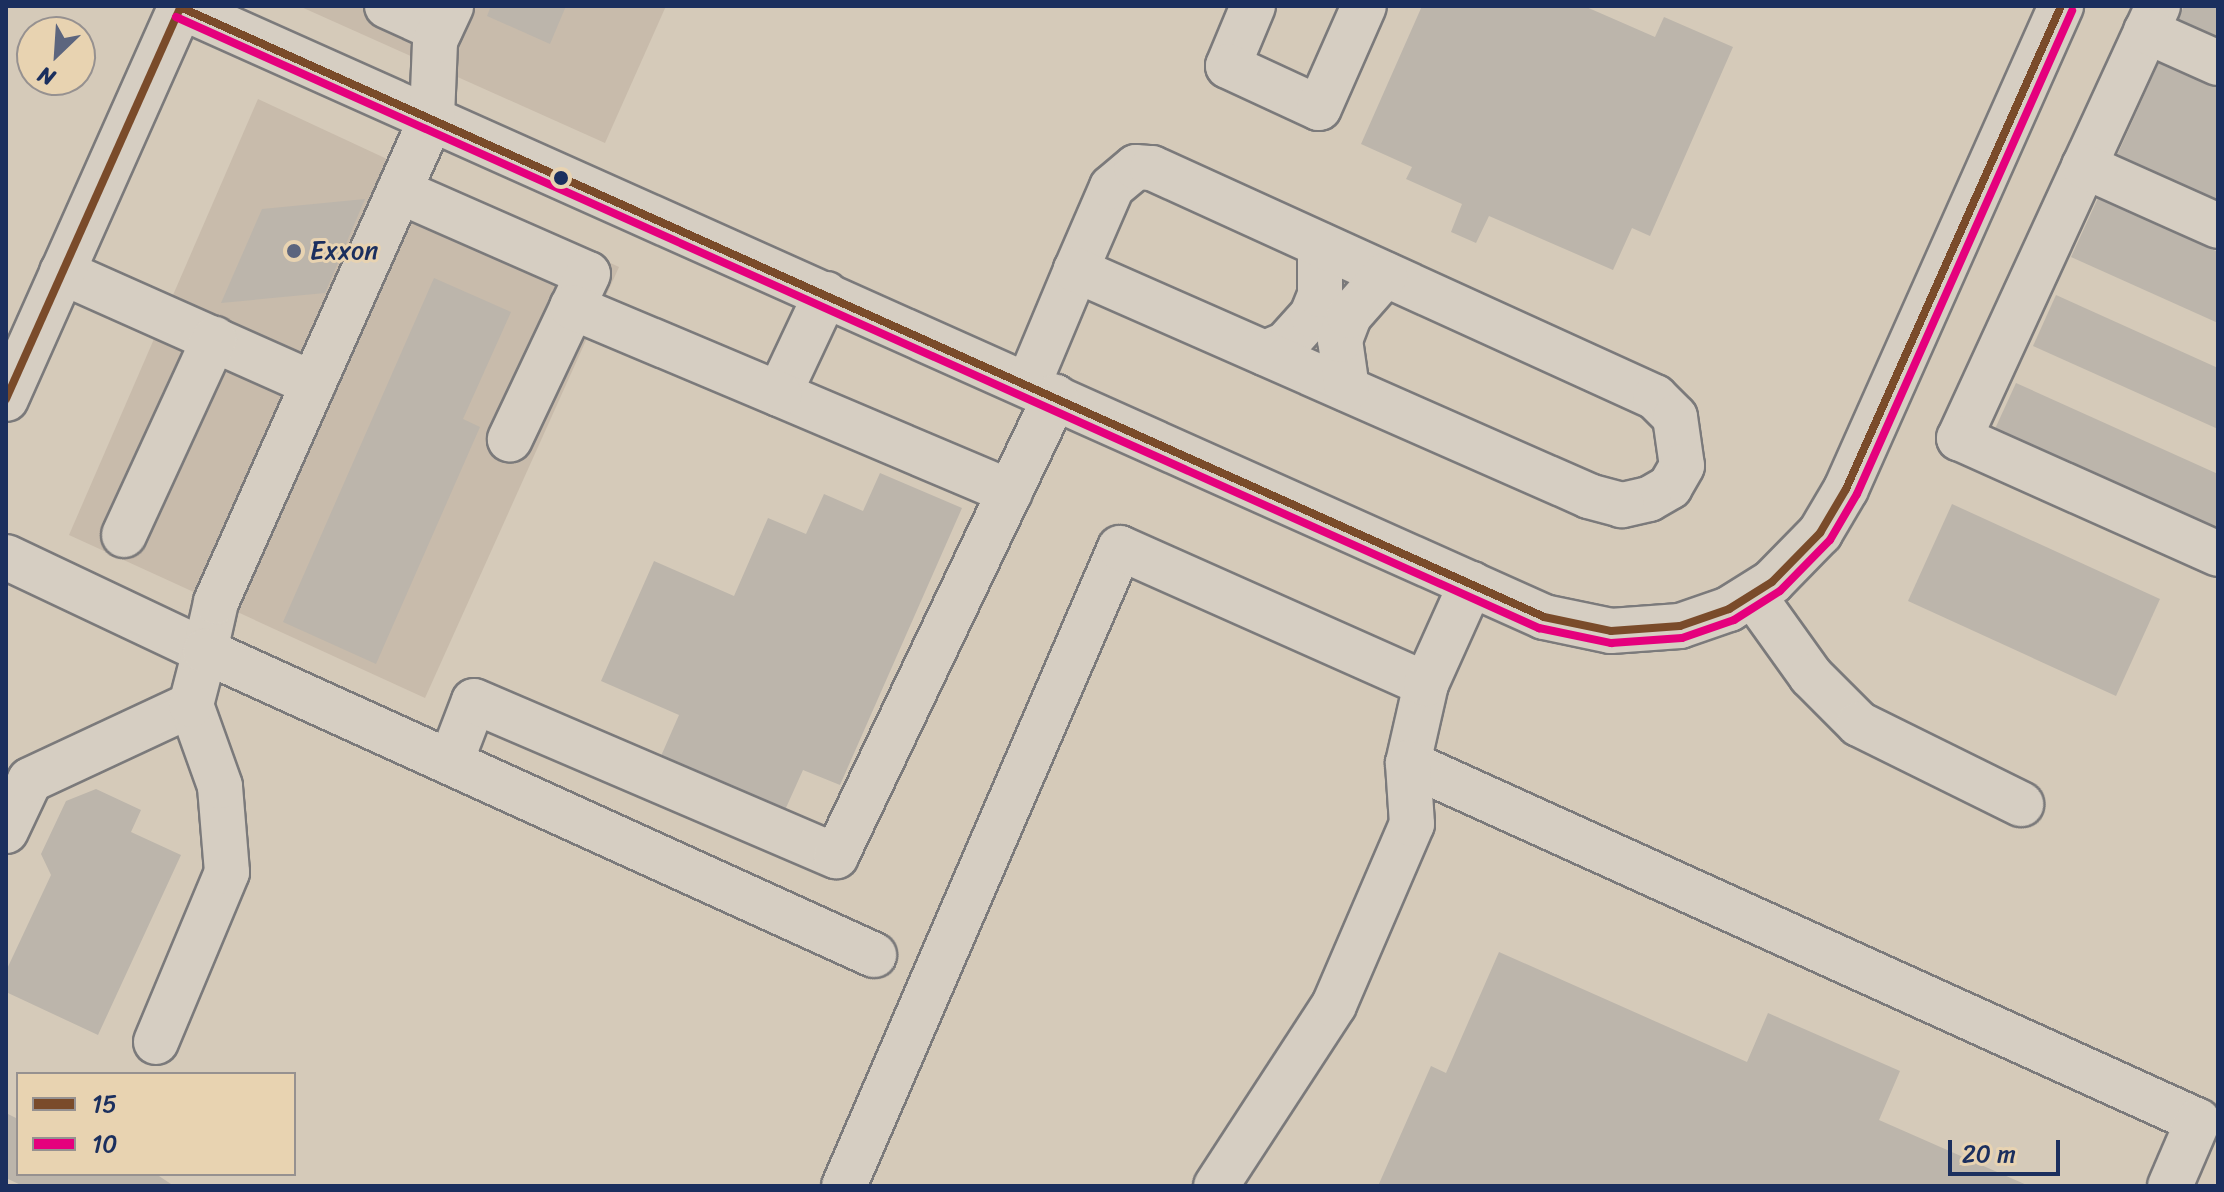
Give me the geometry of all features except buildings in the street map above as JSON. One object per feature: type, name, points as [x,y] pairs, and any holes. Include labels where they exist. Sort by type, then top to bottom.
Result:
[{"type":"street","points":[[6,399],[180,6],[1544,617],[1611,631],[1680,626],[1741,602],[1809,547],[1839,504],[2061,6]]},
{"type":"street","points":[[156,1042],[227,872],[220,786],[191,705],[216,602],[432,117],[430,76],[446,18],[387,6]]},
{"type":"street","points":[[1253,6],[1228,66],[1319,108],[1364,6]]},
{"type":"street","points":[[2218,63],[2152,19],[1959,438],[2218,554]]},
{"type":"street","points":[[2084,166],[2218,226]]},
{"type":"street","points":[[451,761],[474,701],[836,856],[1010,492],[1076,270],[1112,187],[1136,167],[1152,168],[1655,397],[1675,417],[1682,466],[1670,487],[1622,505],[1589,496],[1076,270]]},
{"type":"street","points":[[399,191],[588,274],[510,439]]},
{"type":"street","points":[[1265,353],[1286,344],[1312,315],[1320,295],[1320,245]]},
{"type":"street","points":[[62,272],[313,384]]},
{"type":"street","points":[[1347,389],[1340,340],[1349,316],[1385,275]]},
{"type":"street","points":[[779,394],[826,294]]},
{"type":"street","points":[[572,307],[1010,492]]},
{"type":"street","points":[[124,535],[214,339]]},
{"type":"street","points":[[844,1186],[1120,548],[1426,684]]},
{"type":"street","points":[[6,557],[205,651],[874,955]]},
{"type":"street","points":[[1216,1186],[1334,1005],[1412,824],[1408,763],[1426,684],[1471,584]]},
{"type":"street","points":[[1741,602],[1859,724],[2021,804]]},
{"type":"street","points":[[6,831],[30,780],[191,705]]},
{"type":"street","points":[[1408,763],[2198,1121],[2170,1186]]},
{"type":"shaded area","points":[[299,6],[666,6],[605,143]]},
{"type":"shaded area","points":[[258,99],[619,267],[425,698],[69,535]]},
{"type":"transit line","name":"15","points":[[6,399],[181,6]]},
{"type":"transit line","name":"15","points":[[180,7],[1544,617],[1611,631],[1680,626],[1729,609],[1772,582],[1820,533],[1846,489],[2061,6]]},
{"type":"transit line","name":"10","points":[[176,17],[1539,628],[1611,643],[1682,638],[1734,620],[1780,591],[1830,540],[1857,494],[2072,11]]},
{"type":"place","name":"Exxon","points":[[294,251]]}]
